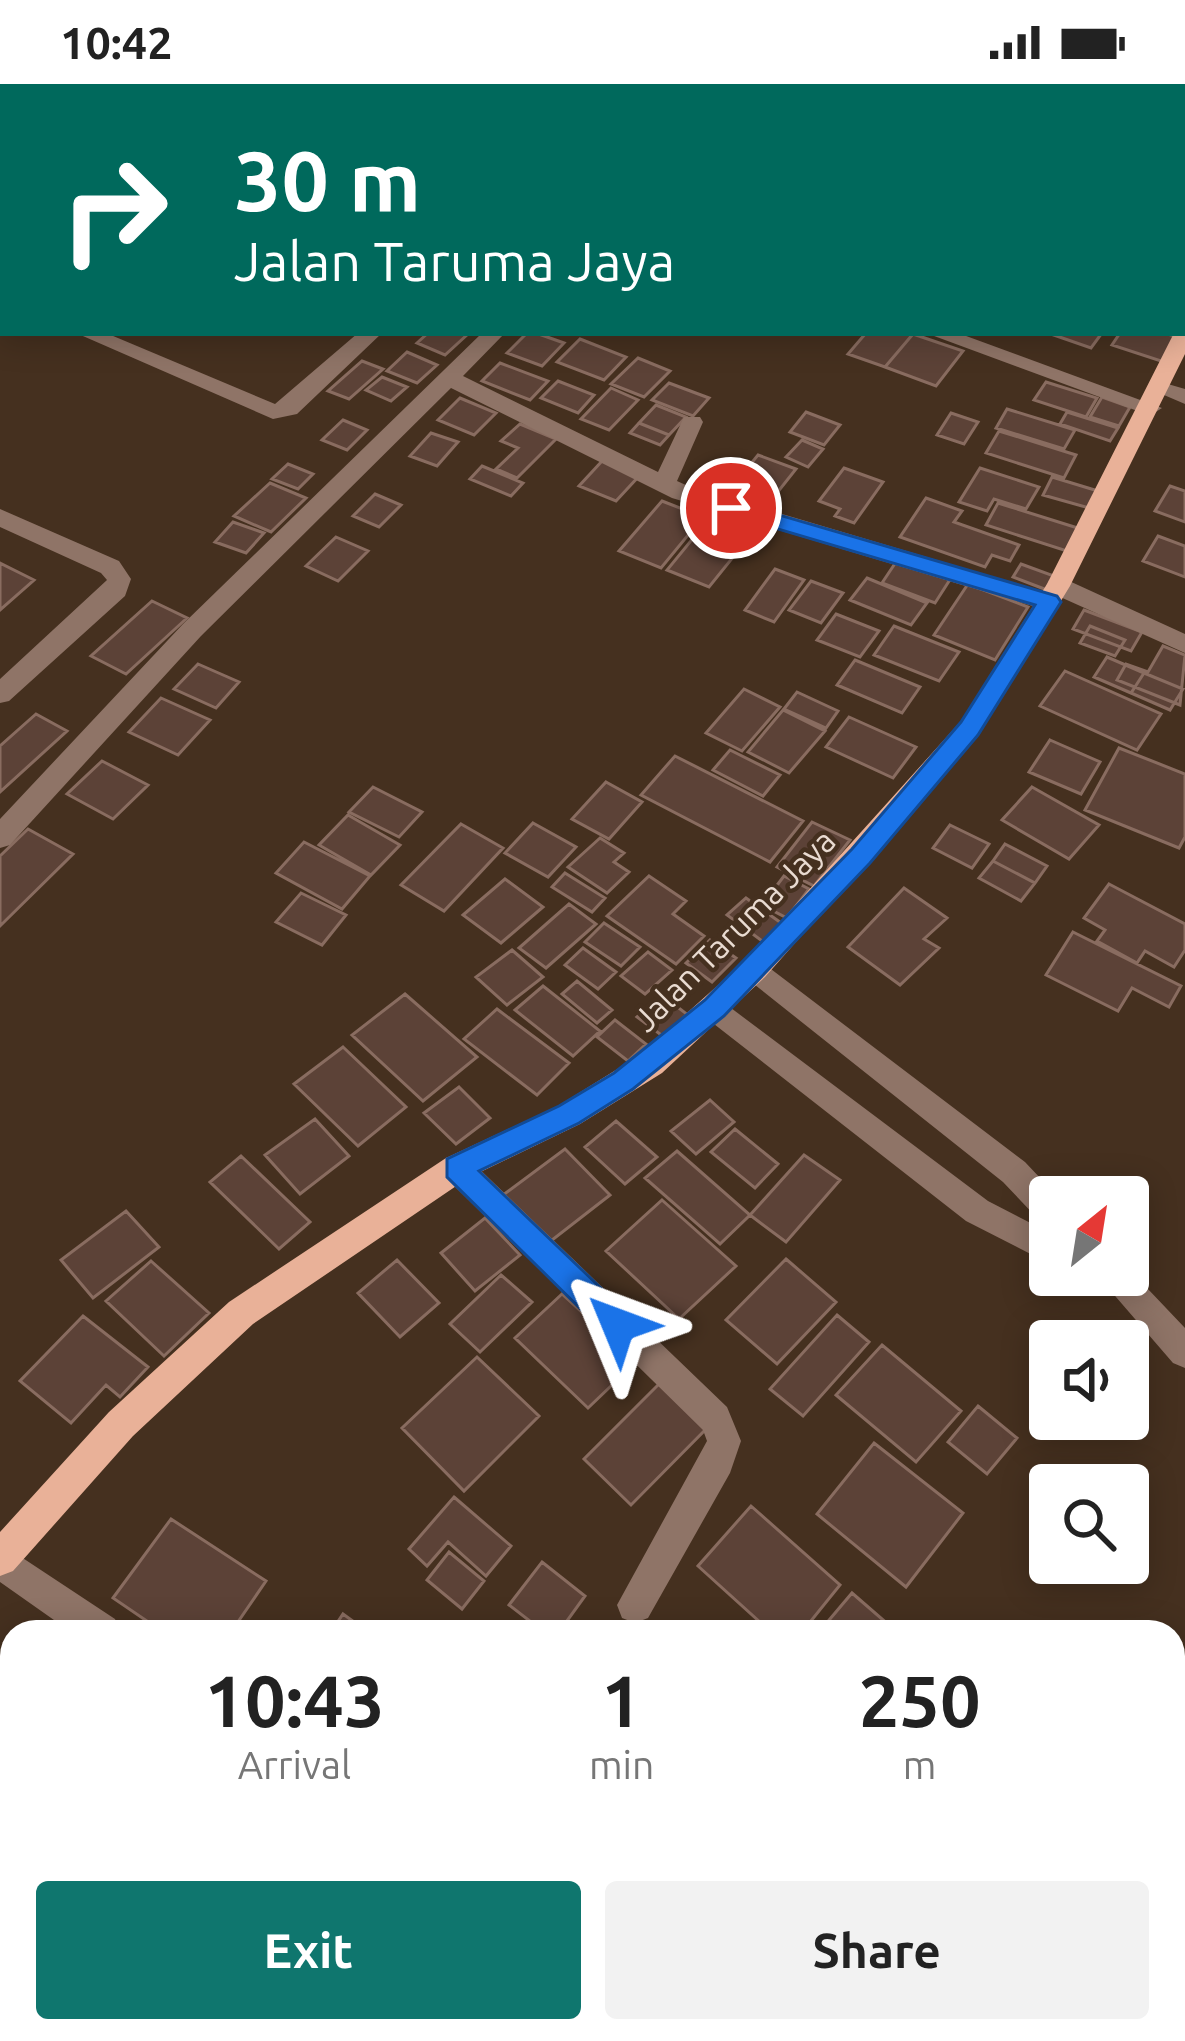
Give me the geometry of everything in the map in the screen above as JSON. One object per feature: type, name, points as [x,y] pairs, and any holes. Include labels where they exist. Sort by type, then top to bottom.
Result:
[{"type":"main road","name":"Jalan Taruma Jaya","points":[[0,1560],[121,1424],[241,1313],[457,1168],[651,1064],[755,969],[970,728],[1054,594],[1166,398],[1184,336]]},
{"type":"street","points":[[94,336],[273,412],[289,409],[367,336]]},
{"type":"street","points":[[0,836],[192,630],[491,336]]},
{"type":"street","points":[[948,336],[1166,398]]},
{"type":"street","points":[[449,378],[664,484],[802,532],[1054,594],[1185,644]]},
{"type":"street","points":[[664,484],[692,422]]},
{"type":"street","points":[[0,517],[110,566],[118,579],[116,590],[0,694]]},
{"type":"street","points":[[755,969],[1029,1188]]},
{"type":"street","points":[[715,1008],[976,1211],[1029,1238]]},
{"type":"street","points":[[920,1168],[958,1128]]},
{"type":"street","points":[[457,1168],[715,1420],[724,1442],[718,1461],[635,1605]]},
{"type":"street","points":[[1129,1296],[1185,1352]]},
{"type":"street","points":[[0,1560],[85,1620]]},
{"type":"building","points":[[425,336],[466,336],[445,355],[417,343]]},
{"type":"building","points":[[524,336],[564,343],[542,366],[507,353]]},
{"type":"building","points":[[863,336],[911,336],[885,367],[848,354]]},
{"type":"building","points":[[911,336],[963,351],[936,386],[885,367]]},
{"type":"building","points":[[1057,336],[1100,336],[1091,348]]},
{"type":"building","points":[[1118,336],[1180,338],[1164,362],[1112,345]]},
{"type":"building","points":[[580,339],[626,357],[604,380],[557,362]]},
{"type":"building","points":[[407,352],[437,365],[417,383],[387,371]]},
{"type":"building","points":[[638,358],[670,371],[644,397],[611,384]]},
{"type":"building","points":[[362,361],[383,369],[349,399],[328,391]]},
{"type":"building","points":[[500,363],[548,381],[530,400],[482,381]]},
{"type":"building","points":[[382,377],[407,387],[391,401],[366,390]]},
{"type":"building","points":[[558,381],[594,395],[578,413],[541,398]]},
{"type":"building","points":[[1046,382],[1097,398],[1086,417],[1034,400]]},
{"type":"building","points":[[669,383],[709,398],[693,416],[652,400]]},
{"type":"building","points":[[611,388],[638,400],[609,430],[581,419]]},
{"type":"building","points":[[1102,397],[1130,407],[1119,426],[1090,417]]},
{"type":"building","points":[[460,398],[496,413],[474,435],[438,420]]},
{"type":"building","points":[[656,405],[686,417],[669,435],[639,423]]},
{"type":"building","points":[[1007,409],[1075,430],[1064,449],[996,428]]},
{"type":"building","points":[[806,412],[840,425],[824,445],[790,432]]},
{"type":"building","points":[[1067,412],[1118,428],[1110,441],[1060,424]]},
{"type":"building","points":[[951,413],[978,422],[964,444],[937,435]]},
{"type":"building","points":[[343,420],[367,430],[347,450],[322,440]]},
{"type":"building","points":[[639,423],[669,435],[660,445],[630,433]]},
{"type":"building","points":[[520,424],[556,439],[517,478],[496,469],[518,448],[501,441]]},
{"type":"building","points":[[999,431],[1076,455],[1064,478],[986,453]]},
{"type":"building","points":[[431,433],[458,442],[437,466],[410,456]]},
{"type":"building","points":[[802,440],[823,449],[808,467],[786,457]]},
{"type":"building","points":[[758,455],[796,469],[773,498],[735,483]]},
{"type":"building","points":[[603,460],[640,475],[616,501],[579,486]]},
{"type":"building","points":[[288,464],[313,474],[298,489],[272,479]]},
{"type":"building","points":[[482,466],[523,483],[511,496],[470,479]]},
{"type":"building","points":[[844,468],[883,482],[854,523],[835,516],[840,509],[819,501]]},
{"type":"building","points":[[980,468],[1039,487],[1026,509],[994,499],[987,511],[959,502]]},
{"type":"building","points":[[1052,477],[1098,491],[1089,508],[1043,495]]},
{"type":"building","points":[[270,483],[306,498],[271,532],[234,516]]},
{"type":"building","points":[[1170,486],[1185,491],[1185,522],[1155,511]]},
{"type":"building","points":[[375,494],[401,505],[379,527],[353,516]]},
{"type":"building","points":[[926,498],[962,511],[954,522],[1019,545],[1010,561],[992,555],[985,567],[900,537]]},
{"type":"building","points":[[662,501],[703,517],[661,568],[619,551]]},
{"type":"building","points":[[998,503],[1084,530],[1073,553],[986,525]]},
{"type":"building","points":[[717,509],[759,525],[709,587],[667,570]]},
{"type":"building","points":[[233,522],[264,533],[246,553],[215,542]]},
{"type":"building","points":[[1158,536],[1185,546],[1185,577],[1143,561]]},
{"type":"building","points":[[336,537],[368,551],[338,581],[306,566]]},
{"type":"building","points":[[898,559],[951,578],[935,603],[882,583]]},
{"type":"building","points":[[0,563],[34,580],[0,610]]},
{"type":"building","points":[[1021,564],[1054,576],[1047,590],[1013,577]]},
{"type":"building","points":[[775,569],[804,580],[774,622],[745,610]]},
{"type":"building","points":[[867,578],[927,603],[911,625],[850,600]]},
{"type":"building","points":[[811,581],[843,593],[821,623],[789,610]]},
{"type":"building","points":[[968,584],[1028,607],[995,660],[934,635]]},
{"type":"building","points":[[152,601],[187,618],[126,674],[91,656]]},
{"type":"building","points":[[1084,610],[1142,632],[1131,651],[1073,629]]},
{"type":"building","points":[[836,614],[879,631],[860,657],[817,640]]},
{"type":"building","points":[[894,626],[959,652],[939,681],[874,655]]},
{"type":"building","points":[[1090,626],[1125,640],[1115,656],[1080,643]]},
{"type":"building","points":[[1163,646],[1185,655],[1180,705],[1117,680],[1126,664],[1148,672]]},
{"type":"building","points":[[1107,657],[1144,673],[1131,693],[1094,677]]},
{"type":"building","points":[[855,660],[920,687],[902,713],[837,685]]},
{"type":"building","points":[[198,664],[239,682],[216,708],[174,689]]},
{"type":"building","points":[[1065,671],[1161,714],[1137,750],[1040,706]]},
{"type":"building","points":[[1144,673],[1183,689],[1170,710],[1131,693]]},
{"type":"building","points":[[744,689],[780,707],[742,751],[706,733]]},
{"type":"building","points":[[797,692],[838,711],[826,728],[784,709]]},
{"type":"building","points":[[161,698],[210,720],[178,755],[129,732]]},
{"type":"building","points":[[783,710],[825,731],[789,773],[748,752]]},
{"type":"building","points":[[36,714],[67,731],[0,792],[0,746]]},
{"type":"building","points":[[849,717],[916,747],[893,778],[826,747]]},
{"type":"building","points":[[1050,740],[1100,762],[1081,794],[1029,772]]},
{"type":"building","points":[[1119,748],[1185,774],[1185,837],[1179,848],[1085,810]]},
{"type":"building","points":[[730,750],[780,775],[763,796],[713,770]]},
{"type":"building","points":[[675,756],[803,821],[770,862],[641,795]]},
{"type":"building","points":[[102,761],[148,785],[113,819],[67,794]]},
{"type":"building","points":[[606,782],[642,802],[609,839],[572,819]]},
{"type":"building","points":[[373,787],[422,812],[399,837],[349,812]]},
{"type":"building","points":[[1032,787],[1099,825],[1069,859],[1002,820]]},
{"type":"building","points":[[348,815],[400,845],[371,875],[319,845]]},
{"type":"building","points":[[812,822],[850,840],[814,886],[777,867]]},
{"type":"building","points":[[533,823],[576,847],[548,877],[505,853]]},
{"type":"building","points":[[461,824],[503,848],[444,911],[401,885]]},
{"type":"building","points":[[950,825],[989,844],[972,868],[933,848]]},
{"type":"building","points":[[28,829],[73,854],[0,926],[0,856]]},
{"type":"building","points":[[600,838],[624,853],[614,862],[629,872],[607,893],[568,867]]},
{"type":"building","points":[[304,842],[370,876],[342,909],[276,873]]},
{"type":"building","points":[[1005,844],[1047,866],[1035,883],[993,861]]},
{"type":"building","points":[[993,861],[1035,883],[1021,901],[979,878]]},
{"type":"building","points":[[565,873],[605,898],[592,912],[552,887]]},
{"type":"building","points":[[649,876],[686,901],[673,914],[704,936],[676,964],[607,916]]},
{"type":"building","points":[[784,876],[809,889],[787,918],[762,905]]},
{"type":"building","points":[[505,879],[543,907],[501,943],[463,915]]},
{"type":"building","points":[[1109,884],[1185,924],[1185,950],[1174,967],[1145,951],[1137,963],[1097,941],[1105,930],[1084,918]]},
{"type":"building","points":[[904,888],[947,918],[924,939],[939,948],[900,985],[848,947]]},
{"type":"building","points":[[301,893],[346,915],[322,945],[276,922]]},
{"type":"building","points":[[746,898],[784,925],[765,943],[727,915]]},
{"type":"building","points":[[569,904],[596,924],[546,968],[519,948]]},
{"type":"building","points":[[604,923],[640,947],[621,966],[585,942]]},
{"type":"building","points":[[1073,932],[1181,986],[1169,1007],[1132,988],[1118,1011],[1046,975]]},
{"type":"building","points":[[710,940],[736,958],[712,982],[686,963]]},
{"type":"building","points":[[583,948],[616,972],[598,989],[565,965]]},
{"type":"building","points":[[512,950],[543,977],[507,1005],[476,977]]},
{"type":"building","points":[[648,952],[672,970],[645,994],[621,976]]},
{"type":"building","points":[[577,981],[612,1010],[597,1023],[562,994]]},
{"type":"building","points":[[543,986],[600,1031],[573,1056],[515,1010]]},
{"type":"building","points":[[405,994],[477,1057],[423,1101],[352,1035]]},
{"type":"building","points":[[662,995],[688,1015],[664,1037],[637,1017]]},
{"type":"building","points":[[497,1009],[569,1063],[537,1095],[464,1039]]},
{"type":"building","points":[[615,1020],[646,1044],[628,1061],[597,1037]]},
{"type":"building","points":[[343,1047],[406,1107],[358,1146],[294,1084]]},
{"type":"building","points":[[459,1087],[490,1118],[456,1144],[424,1113]]},
{"type":"building","points":[[710,1100],[734,1122],[696,1154],[671,1131]]},
{"type":"building","points":[[315,1119],[349,1156],[300,1194],[265,1155]]},
{"type":"building","points":[[616,1121],[657,1157],[625,1184],[585,1147]]},
{"type":"building","points":[[735,1129],[778,1164],[755,1188],[711,1152]]},
{"type":"building","points":[[565,1149],[610,1195],[547,1244],[503,1195]]},
{"type":"building","points":[[677,1151],[750,1215],[720,1244],[645,1178]]},
{"type":"building","points":[[804,1155],[840,1180],[786,1242],[750,1215]]},
{"type":"building","points":[[241,1156],[310,1222],[279,1249],[210,1182]]},
{"type":"building","points":[[662,1200],[736,1266],[679,1319],[606,1251]]},
{"type":"building","points":[[126,1211],[159,1247],[93,1298],[61,1260]]},
{"type":"building","points":[[485,1218],[520,1255],[475,1291],[441,1253]]},
{"type":"building","points":[[786,1259],[836,1302],[777,1364],[726,1320]]},
{"type":"building","points":[[397,1260],[439,1303],[400,1337],[358,1293]]},
{"type":"building","points":[[151,1261],[209,1313],[164,1356],[106,1301]]},
{"type":"building","points":[[501,1275],[532,1302],[480,1352],[450,1324]]},
{"type":"building","points":[[562,1294],[636,1362],[588,1408],[515,1338]]},
{"type":"building","points":[[837,1315],[869,1342],[803,1416],[770,1389]]},
{"type":"building","points":[[83,1316],[148,1367],[120,1397],[106,1385],[71,1423],[20,1381]]},
{"type":"building","points":[[882,1345],[961,1411],[916,1462],[836,1395]]},
{"type":"building","points":[[477,1357],[539,1416],[464,1491],[402,1428]]},
{"type":"building","points":[[661,1382],[709,1426],[631,1505],[584,1459]]},
{"type":"building","points":[[978,1406],[1017,1438],[987,1474],[948,1442]]},
{"type":"building","points":[[874,1443],[963,1513],[906,1587],[817,1514]]},
{"type":"building","points":[[454,1497],[511,1546],[486,1576],[448,1542],[427,1566],[409,1549]]},
{"type":"building","points":[[751,1506],[840,1585],[812,1620],[758,1620],[698,1566]]},
{"type":"building","points":[[171,1519],[266,1581],[239,1620],[145,1620],[113,1598]]},
{"type":"building","points":[[449,1552],[484,1581],[462,1609],[427,1580]]},
{"type":"building","points":[[542,1562],[585,1596],[568,1620],[528,1620],[509,1605]]},
{"type":"building","points":[[852,1593],[883,1620],[829,1620]]},
{"type":"route","points":[[618,1325],[457,1168],[569,1114],[651,1064],[715,1008],[861,856],[970,728],[1049,602],[731,508]]}]
